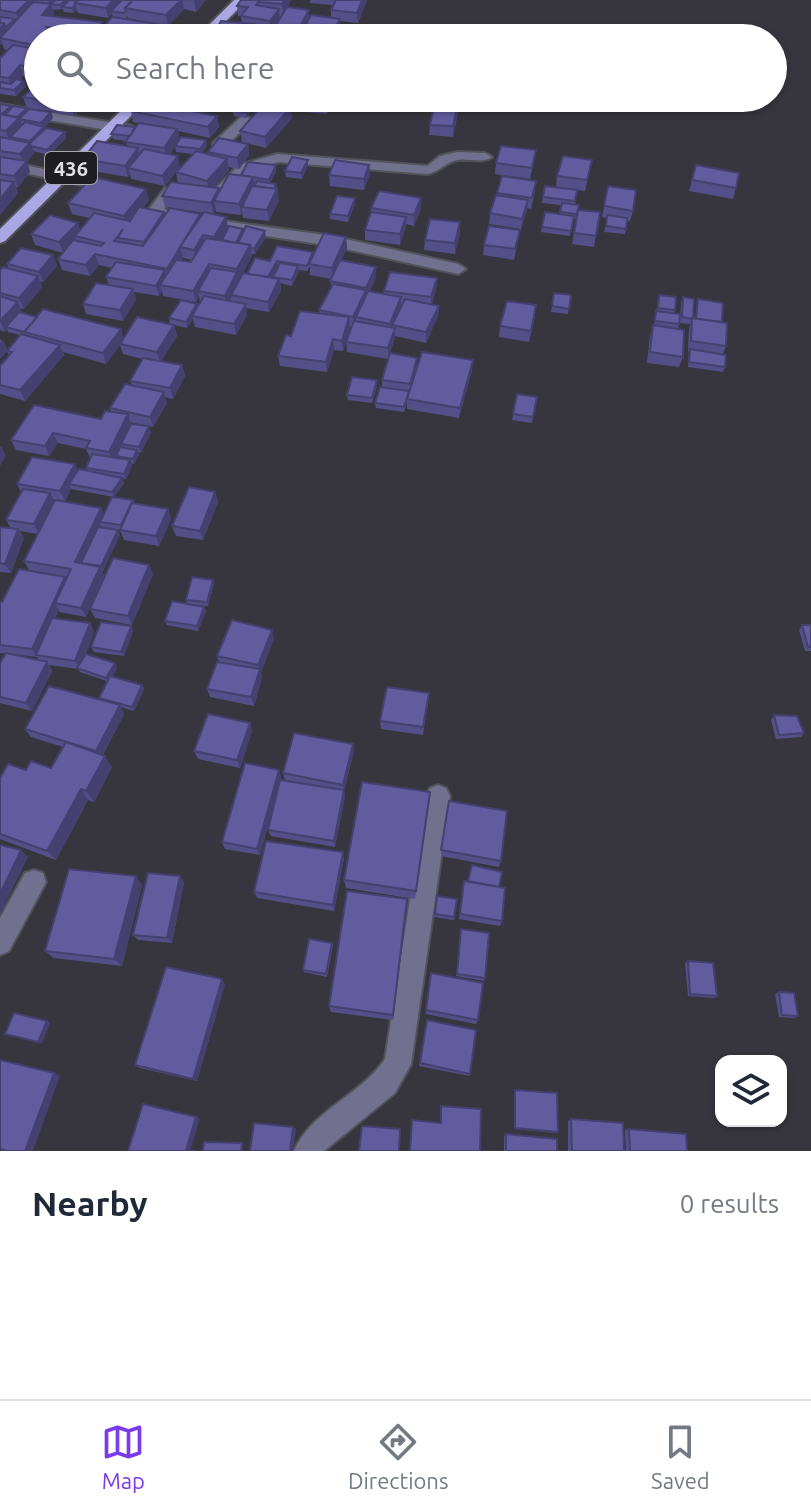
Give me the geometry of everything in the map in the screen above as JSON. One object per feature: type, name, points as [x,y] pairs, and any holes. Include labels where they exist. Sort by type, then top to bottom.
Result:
[{"type":"main road","points":[[216,24],[241,0]]},
{"type":"main road","name":"436","points":[[0,237],[128,112]]},
{"type":"street","points":[[0,97],[23,97]]},
{"type":"street","points":[[0,108],[24,112]]},
{"type":"street","points":[[25,112],[143,132]]},
{"type":"street","points":[[238,149],[211,144],[247,119]]},
{"type":"street","points":[[0,164],[149,195],[175,189],[203,196],[216,195],[244,168],[277,158],[430,170],[447,156],[485,157]]},
{"type":"street","points":[[149,195],[156,209],[168,218],[332,241],[458,269]]},
{"type":"street","points":[[308,1151],[314,1141],[385,1083],[398,1064],[438,796]]},
{"type":"street","points":[[0,942],[34,882]]},
{"type":"building","points":[[0,0],[29,0],[16,13],[0,10]]},
{"type":"building","points":[[30,0],[52,0],[49,3]]},
{"type":"building","points":[[56,0],[66,0],[60,5],[50,4]]},
{"type":"building","points":[[69,0],[77,1],[72,8],[62,7]]},
{"type":"building","points":[[78,0],[113,0],[106,8],[75,3]]},
{"type":"building","points":[[122,0],[133,0],[123,13],[111,11]]},
{"type":"building","points":[[133,0],[181,0],[166,15],[125,8]]},
{"type":"building","points":[[241,0],[284,0],[282,4],[258,2],[256,5],[279,9],[270,21],[241,16],[248,7],[237,6]]},
{"type":"building","points":[[336,0],[362,0],[357,13],[331,10]]},
{"type":"building","points":[[33,2],[51,4],[42,15],[102,22],[24,24],[24,43],[0,38]]},
{"type":"building","points":[[287,7],[309,10],[301,24],[277,24]]},
{"type":"building","points":[[311,15],[340,19],[337,24],[306,24]]},
{"type":"building","points":[[0,17],[15,19],[6,27],[0,23]]},
{"type":"building","points":[[112,17],[157,24],[106,24]]},
{"type":"building","points":[[221,21],[254,24],[220,24]]},
{"type":"building","points":[[13,45],[24,47],[24,66],[20,65],[9,78],[0,77],[0,58]]},
{"type":"building","points":[[16,79],[24,81],[14,90],[0,88],[0,82],[11,84]]},
{"type":"building","points":[[0,104],[11,106],[0,114]]},
{"type":"building","points":[[13,106],[24,108],[18,117],[5,115]]},
{"type":"building","points":[[26,112],[51,112],[41,123],[19,119]]},
{"type":"building","points":[[136,112],[196,112],[217,116],[208,127]]},
{"type":"building","points":[[256,112],[287,112],[265,137],[240,131]]},
{"type":"building","points":[[433,112],[456,112],[453,126],[430,125]]},
{"type":"building","points":[[0,114],[19,118],[6,131],[0,130]]},
{"type":"building","points":[[25,122],[44,127],[30,141],[10,137]]},
{"type":"building","points":[[139,123],[177,129],[164,148],[125,142]]},
{"type":"building","points":[[117,125],[135,127],[130,136],[111,134]]},
{"type":"building","points":[[46,128],[65,132],[47,150],[31,146],[30,143]]},
{"type":"building","points":[[0,137],[30,143],[20,154],[0,151]]},
{"type":"building","points":[[181,137],[206,140],[200,149],[175,146]]},
{"type":"building","points":[[219,138],[248,144],[237,158],[208,152]]},
{"type":"building","points":[[97,141],[138,148],[125,166],[83,159]]},
{"type":"building","points":[[501,146],[536,150],[532,168],[496,163]]},
{"type":"building","points":[[144,149],[178,156],[162,176],[128,168]]},
{"type":"building","points":[[196,151],[227,159],[207,181],[176,172]]},
{"type":"building","points":[[563,156],[592,160],[587,180],[557,176]]},
{"type":"building","points":[[0,157],[27,161],[14,176],[0,174]]},
{"type":"building","points":[[292,157],[308,160],[301,173],[285,171]]},
{"type":"building","points":[[335,160],[369,165],[364,179],[329,175]]},
{"type":"building","points":[[248,162],[276,165],[269,180],[241,175]]},
{"type":"building","points":[[696,165],[739,173],[736,188],[692,180]]},
{"type":"building","points":[[229,174],[253,177],[239,204],[214,201]]},
{"type":"building","points":[[502,176],[536,181],[532,198],[497,193]]},
{"type":"building","points":[[92,177],[146,189],[124,216],[68,203]]},
{"type":"building","points":[[0,180],[14,182],[0,199]]},
{"type":"building","points":[[257,181],[276,184],[274,189],[254,186]]},
{"type":"building","points":[[171,182],[219,188],[211,203],[162,196]]},
{"type":"building","points":[[252,186],[277,189],[267,210],[242,207]]},
{"type":"building","points":[[545,186],[577,190],[575,201],[543,197]]},
{"type":"building","points":[[608,186],[636,190],[633,211],[604,206]]},
{"type":"building","points":[[379,191],[421,198],[414,215],[371,208]]},
{"type":"building","points":[[496,195],[528,200],[522,219],[490,213]]},
{"type":"building","points":[[337,196],[355,198],[348,216],[330,214]]},
{"type":"building","points":[[562,203],[579,205],[577,214],[560,212]]},
{"type":"building","points":[[139,207],[164,212],[144,242],[118,238],[123,229],[114,241],[143,246],[170,208],[200,214],[167,269],[95,254],[86,265],[58,259],[73,240],[101,246],[104,243],[75,236],[94,213],[130,221]]},
{"type":"building","points":[[578,210],[600,212],[596,236],[574,233]]},
{"type":"building","points":[[204,212],[226,217],[214,237],[203,235],[194,250],[180,247]]},
{"type":"building","points":[[371,212],[406,217],[400,234],[365,230]]},
{"type":"building","points":[[545,212],[574,216],[571,231],[542,227]]},
{"type":"building","points":[[50,215],[78,223],[59,242],[31,234]]},
{"type":"building","points":[[607,215],[627,218],[626,229],[606,226]]},
{"type":"building","points":[[430,219],[460,222],[455,243],[425,240]]},
{"type":"building","points":[[229,226],[243,229],[236,243],[222,240]]},
{"type":"building","points":[[246,226],[265,231],[254,249],[238,243]]},
{"type":"building","points":[[489,226],[520,230],[515,249],[484,245]]},
{"type":"building","points":[[324,233],[346,237],[332,268],[309,264]]},
{"type":"building","points":[[206,238],[250,245],[237,269],[209,264],[193,291],[160,285],[176,260],[191,262]]},
{"type":"building","points":[[277,246],[313,252],[307,266],[277,261],[268,277],[247,274],[255,258],[270,261]]},
{"type":"building","points":[[21,248],[53,255],[39,272],[7,264]]},
{"type":"building","points":[[340,260],[376,267],[366,288],[330,281]]},
{"type":"building","points":[[116,262],[165,270],[156,286],[106,277]]},
{"type":"building","points":[[280,263],[298,266],[292,280],[273,277]]},
{"type":"building","points":[[3,267],[38,276],[19,298],[0,293],[0,270]]},
{"type":"building","points":[[211,268],[237,272],[225,296],[198,291]]},
{"type":"building","points":[[390,272],[437,278],[431,297],[384,291]]},
{"type":"building","points":[[243,273],[279,279],[268,302],[231,295]]},
{"type":"building","points":[[96,283],[133,289],[120,310],[83,304]]},
{"type":"building","points":[[333,284],[366,290],[353,317],[319,310]]},
{"type":"building","points":[[368,291],[401,297],[390,324],[356,317]]},
{"type":"building","points":[[554,293],[571,295],[569,309],[552,306]]},
{"type":"building","points":[[659,295],[676,297],[675,310],[658,308]]},
{"type":"building","points":[[0,296],[18,302],[0,321]]},
{"type":"building","points":[[204,296],[246,304],[234,324],[192,316]]},
{"type":"building","points":[[683,297],[694,299],[693,319],[682,317]]},
{"type":"building","points":[[405,299],[439,306],[426,332],[392,325]]},
{"type":"building","points":[[698,299],[723,303],[722,322],[696,319]]},
{"type":"building","points":[[181,300],[197,304],[186,322],[169,318]]},
{"type":"building","points":[[507,301],[536,305],[531,331],[500,326]]},
{"type":"building","points":[[43,309],[121,329],[103,353],[24,332]]},
{"type":"building","points":[[300,311],[349,317],[342,341],[333,339],[326,362],[278,356],[286,335],[291,336]]},
{"type":"building","points":[[656,311],[680,314],[679,324],[655,321]]},
{"type":"building","points":[[19,312],[37,317],[24,332],[6,327]]},
{"type":"building","points":[[137,317],[174,325],[157,352],[120,344]]},
{"type":"building","points":[[692,318],[727,323],[726,346],[691,341]]},
{"type":"building","points":[[354,321],[395,328],[388,348],[346,342]]},
{"type":"building","points":[[653,325],[684,330],[683,357],[650,352]]},
{"type":"building","points":[[21,334],[60,345],[20,390],[0,385],[0,366]]},
{"type":"building","points":[[690,349],[726,355],[725,367],[689,362]]},
{"type":"building","points":[[422,352],[473,360],[460,408],[407,399]]},
{"type":"building","points":[[390,353],[417,358],[410,384],[382,380]]},
{"type":"building","points":[[143,358],[182,365],[170,388],[130,381]]},
{"type":"building","points":[[352,377],[377,380],[372,398],[347,395]]},
{"type":"building","points":[[125,384],[164,392],[150,417],[110,408]]},
{"type":"building","points":[[380,387],[409,391],[404,407],[375,403]]},
{"type":"building","points":[[517,394],[537,397],[533,417],[513,414]]},
{"type":"building","points":[[34,405],[101,419],[105,411],[128,414],[109,452],[86,448],[90,441],[53,433],[45,446],[11,440]]},
{"type":"building","points":[[131,424],[149,426],[139,447],[121,444]]},
{"type":"building","points":[[120,447],[137,450],[133,459],[116,456]]},
{"type":"building","points":[[92,454],[130,460],[124,474],[86,468]]},
{"type":"building","points":[[32,457],[75,464],[60,491],[17,484]]},
{"type":"building","points":[[79,469],[122,478],[112,492],[69,484]]},
{"type":"building","points":[[189,487],[215,492],[200,531],[172,526]]},
{"type":"building","points":[[23,489],[50,493],[34,524],[6,520]]},
{"type":"building","points":[[112,497],[133,500],[121,525],[100,522]]},
{"type":"building","points":[[55,500],[101,508],[75,562],[100,567],[81,608],[55,603],[71,569],[24,561]]},
{"type":"building","points":[[132,503],[168,509],[156,536],[120,530]]},
{"type":"building","points":[[0,527],[18,529],[5,564],[0,563]]},
{"type":"building","points":[[98,527],[118,530],[101,566],[81,563]]},
{"type":"building","points":[[113,558],[149,565],[128,616],[90,609]]},
{"type":"building","points":[[19,569],[65,577],[32,649],[0,645],[0,602]]},
{"type":"building","points":[[192,577],[213,580],[207,602],[186,600]]},
{"type":"building","points":[[172,601],[204,607],[197,626],[165,621]]},
{"type":"building","points":[[52,618],[90,623],[75,661],[36,655]]},
{"type":"building","points":[[232,620],[272,630],[258,665],[217,656]]},
{"type":"building","points":[[101,622],[131,626],[121,652],[91,647]]},
{"type":"building","points":[[802,625],[811,625],[811,647],[808,647]]},
{"type":"building","points":[[6,653],[47,662],[26,703],[0,697],[0,663]]},
{"type":"building","points":[[86,654],[115,663],[106,678],[77,668]]},
{"type":"building","points":[[217,662],[260,669],[251,697],[207,689]]},
{"type":"building","points":[[110,676],[142,685],[132,707],[99,698]]},
{"type":"building","points":[[49,686],[120,705],[96,751],[25,729]]},
{"type":"building","points":[[387,687],[429,693],[423,727],[380,721]]},
{"type":"building","points":[[208,714],[250,723],[237,760],[194,751]]},
{"type":"building","points":[[774,715],[797,716],[804,733],[779,735]]},
{"type":"building","points":[[294,733],[353,744],[343,785],[283,773]]},
{"type":"building","points":[[66,742],[105,756],[86,791],[81,789],[47,851],[0,834],[0,778],[8,764],[26,770],[31,761],[51,768]]},
{"type":"building","points":[[245,763],[279,770],[257,849],[222,842]]},
{"type":"building","points":[[280,780],[344,790],[334,841],[268,830]]},
{"type":"building","points":[[362,782],[430,792],[416,891],[344,880]]},
{"type":"building","points":[[449,801],[507,811],[501,861],[441,850]]},
{"type":"building","points":[[266,841],[343,852],[333,905],[254,892]]},
{"type":"building","points":[[0,845],[21,850],[0,894]]},
{"type":"building","points":[[472,865],[502,872],[499,887],[468,881]]},
{"type":"building","points":[[69,869],[136,876],[114,959],[45,951]]},
{"type":"building","points":[[148,873],[180,876],[167,938],[133,935]]},
{"type":"building","points":[[464,881],[505,888],[502,921],[460,914]]},
{"type":"building","points":[[347,891],[407,899],[393,1015],[329,1006]]},
{"type":"building","points":[[437,896],[457,899],[454,917],[435,914]]},
{"type":"building","points":[[461,929],[489,933],[485,978],[457,974]]},
{"type":"building","points":[[309,939],[332,943],[326,974],[303,970]]},
{"type":"building","points":[[688,961],[713,963],[717,996],[690,994]]},
{"type":"building","points":[[166,967],[222,979],[193,1079],[135,1065]]},
{"type":"building","points":[[431,973],[483,983],[478,1020],[426,1010]]},
{"type":"building","points":[[779,992],[794,993],[798,1016],[782,1015]]},
{"type":"building","points":[[14,1013],[47,1021],[38,1042],[5,1034]]},
{"type":"building","points":[[427,1020],[476,1030],[470,1074],[420,1063]]},
{"type":"building","points":[[0,1060],[54,1073],[25,1151],[0,1149]]},
{"type":"building","points":[[515,1090],[557,1093],[558,1132],[515,1128]]},
{"type":"building","points":[[143,1104],[196,1117],[186,1150],[195,1151],[128,1151]]},
{"type":"building","points":[[441,1106],[481,1109],[480,1151],[410,1151],[412,1120],[441,1123]]},
{"type":"building","points":[[571,1119],[623,1123],[624,1151],[572,1151]]},
{"type":"building","points":[[254,1123],[293,1127],[290,1151],[250,1151]]},
{"type":"building","points":[[362,1126],[400,1129],[399,1151],[359,1151]]},
{"type":"building","points":[[629,1129],[686,1134],[687,1151],[630,1151]]},
{"type":"building","points":[[506,1134],[557,1139],[557,1151],[506,1151]]},
{"type":"building","points":[[204,1142],[242,1143],[241,1151],[203,1151]]}]
